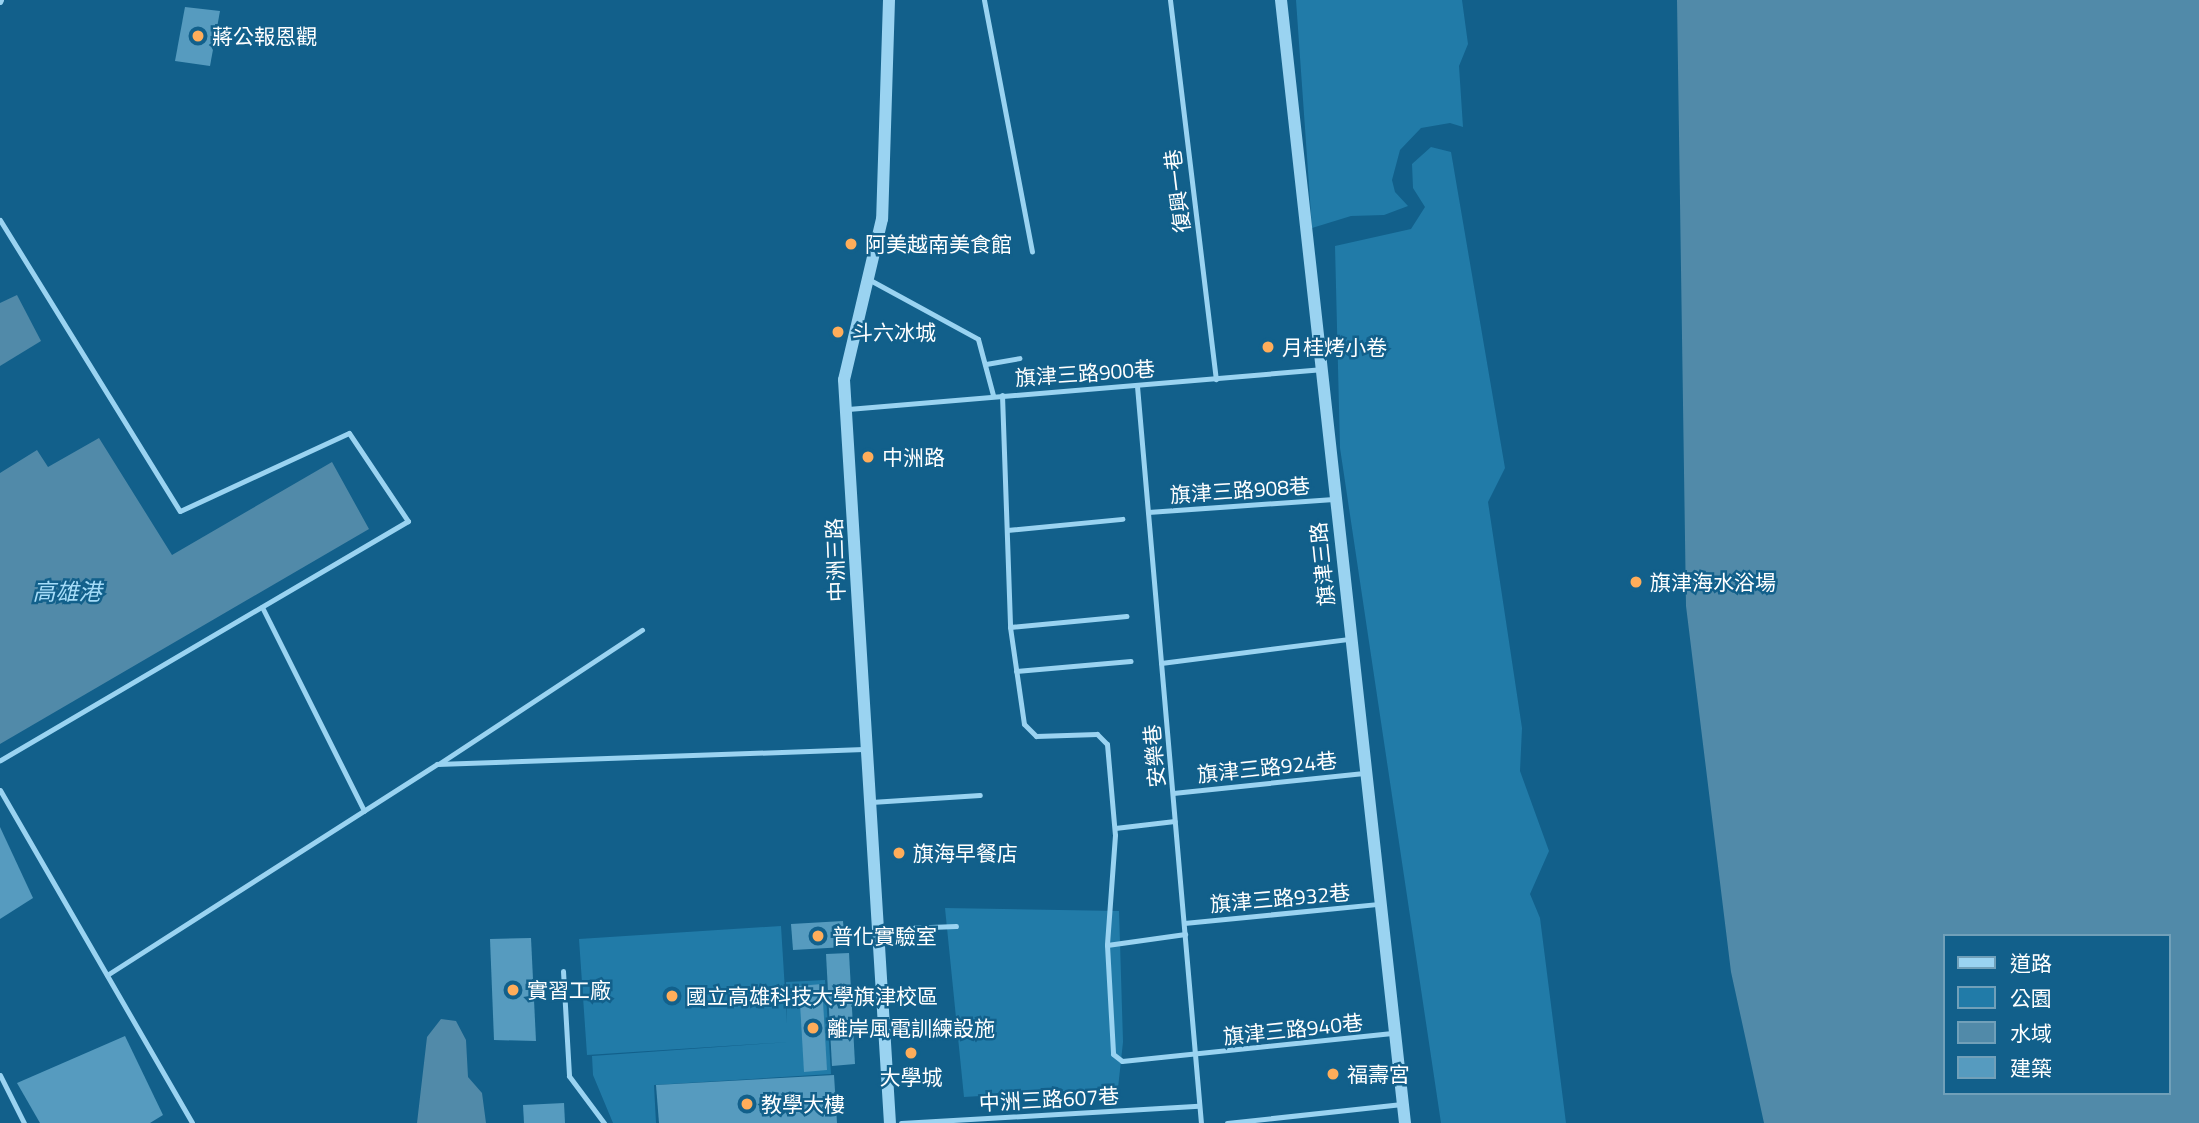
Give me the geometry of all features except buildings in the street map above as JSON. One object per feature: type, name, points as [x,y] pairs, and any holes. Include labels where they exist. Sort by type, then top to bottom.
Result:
[{"type":"street","name":"中洲三路","points":[[889,0],[882,219],[870,280],[847,357],[864,749],[890,1123]]},
{"type":"street","name":"旗津三路","points":[[1281,0],[1324,369],[1349,639],[1405,1123]]},
{"type":"lane","points":[[984,0],[1032,251]]},
{"type":"lane","name":"復興一巷","points":[[1170,0],[1216,379]]},
{"type":"lane","points":[[0,220],[180,511],[349,433],[408,522],[0,760]]},
{"type":"lane","points":[[870,280],[973,335],[982,344],[993,395]]},
{"type":"lane","points":[[986,364],[1018,358]]},
{"type":"lane","name":"旗津三路900巷","points":[[848,409],[1324,369]]},
{"type":"lane","name":"安樂巷","points":[[1137,386],[1201,1123]]},
{"type":"lane","points":[[1002,395],[1010,627],[1029,732],[1102,736],[1115,828],[1107,945],[1185,934]]},
{"type":"lane","name":"旗津三路908巷","points":[[1148,512],[1334,499]]},
{"type":"lane","points":[[1007,530],[1122,519]]},
{"type":"lane","points":[[262,607],[364,811]]},
{"type":"lane","points":[[1010,627],[1126,616]]},
{"type":"lane","points":[[107,975],[642,630]]},
{"type":"lane","points":[[1161,663],[1349,639]]},
{"type":"lane","points":[[1016,671],[1131,661]]},
{"type":"lane","points":[[437,764],[864,749]]},
{"type":"lane","name":"旗津三路924巷","points":[[1173,793],[1365,773]]},
{"type":"lane","points":[[0,790],[192,1123]]},
{"type":"lane","points":[[868,803],[980,795]]},
{"type":"lane","points":[[1115,828],[1175,821]]},
{"type":"lane","name":"旗津三路932巷","points":[[1184,923],[1380,904]]},
{"type":"lane","points":[[876,929],[956,926]]},
{"type":"lane","name":"旗津三路940巷","points":[[1107,945],[1116,1059],[1195,1056],[1395,1033]]},
{"type":"lane","points":[[563,971],[569,1076],[604,1123]]},
{"type":"lane","points":[[0,1075],[24,1123]]},
{"type":"lane","points":[[1227,1123],[1403,1104]]},
{"type":"lane","name":"中洲三路607巷","points":[[901,1123],[1199,1106]]},
{"type":"green space","points":[[1296,0],[1462,0],[1468,44],[1459,66],[1463,127],[1450,123],[1421,128],[1400,150],[1392,180],[1395,192],[1408,206],[1384,215],[1351,216],[1312,228]]},
{"type":"green space","points":[[1431,147],[1451,152],[1505,468],[1488,502],[1522,728],[1520,771],[1549,851],[1530,894],[1540,918],[1566,1123],[1441,1123],[1340,448],[1335,246],[1411,229],[1425,207],[1413,188],[1412,164]]},
{"type":"green space","points":[[945,908],[1119,911],[1123,1042],[1118,1088],[964,1097]]},
{"type":"green space","points":[[781,926],[787,1023],[786,982],[825,980],[831,1074],[654,1085],[656,1123],[613,1123],[593,1075],[592,1056],[789,1042],[587,1055],[579,939]]},
{"type":"water","points":[[1677,0],[2199,0],[2199,1123],[1764,1123],[1731,972],[1686,606]]},
{"type":"water","points":[[17,295],[41,341],[0,366],[0,303]]},
{"type":"water","name":"高雄港","points":[[99,438],[172,555],[332,462],[369,529],[0,744],[0,473],[37,450],[48,467]]},
{"type":"water","points":[[441,1019],[456,1021],[466,1040],[468,1077],[482,1093],[486,1123],[417,1123],[427,1037]]},
{"type":"place","name":"蔣公報恩觀","points":[[198,36]]},
{"type":"place","name":"阿美越南美食館","points":[[851,244]]},
{"type":"place","name":"斗六冰城","points":[[838,332]]},
{"type":"place","name":"月桂烤小卷","points":[[1268,347]]},
{"type":"place","name":"中洲路","points":[[868,457]]},
{"type":"place","name":"旗津海水浴場","points":[[1636,582]]},
{"type":"place","name":"旗海早餐店","points":[[899,853]]},
{"type":"place","name":"普化實驗室","points":[[818,936]]},
{"type":"place","name":"實習工廠","points":[[513,990]]},
{"type":"place","name":"國立高雄科技大學旗津校區","points":[[672,996]]},
{"type":"place","name":"離岸風電訓練設施","points":[[813,1028]]},
{"type":"place","name":"大學城","points":[[911,1053]]},
{"type":"place","name":"福壽宮","points":[[1333,1074]]},
{"type":"place","name":"教學大樓","points":[[747,1104]]}]
